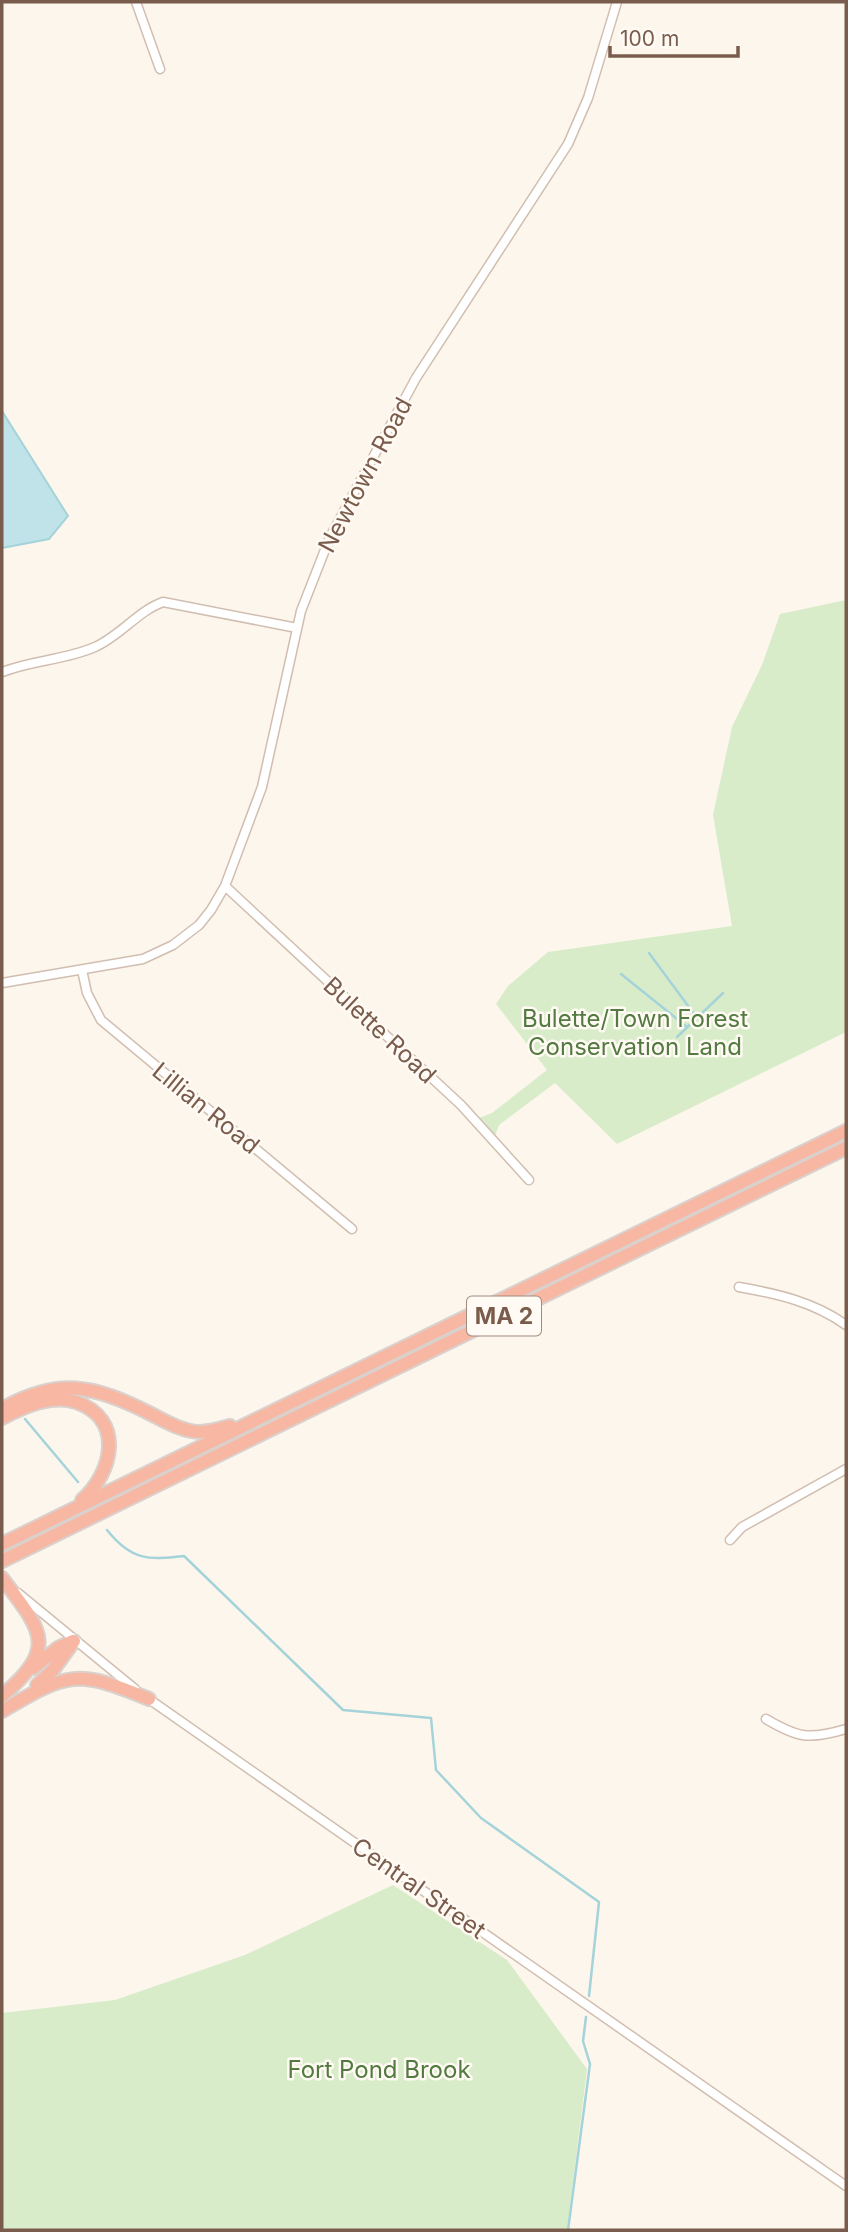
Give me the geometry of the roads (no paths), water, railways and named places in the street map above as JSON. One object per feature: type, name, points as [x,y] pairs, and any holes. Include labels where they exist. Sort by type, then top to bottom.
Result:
[{"type":"highway","name":"MA 2","points":[[2,1544],[846,1131]]},
{"type":"highway","name":"MA 2","points":[[7,1559],[846,1148]]},
{"type":"highway","points":[[2,1409],[43,1391],[76,1387],[110,1394],[189,1431],[211,1431],[255,1420]]},
{"type":"highway","points":[[2,1418],[34,1404],[62,1400],[89,1408],[99,1419],[109,1443],[107,1467],[96,1486],[69,1511]]},
{"type":"highway","points":[[2,1578],[32,1616],[36,1628],[39,1652],[28,1672]]},
{"type":"highway","points":[[2,1696],[58,1648],[74,1641]]},
{"type":"highway","points":[[24,1697],[53,1670],[74,1641]]},
{"type":"highway","points":[[2,1711],[58,1680],[81,1677],[106,1682],[149,1699]]},
{"type":"street","points":[[136,2],[160,69]]},
{"type":"street","name":"Newtown Road","points":[[82,970],[153,956],[199,925],[225,886],[262,788],[297,628],[313,575],[381,439],[470,291],[540,189],[576,128],[617,2]]},
{"type":"street","points":[[2,672],[33,662],[84,652],[115,636],[163,602],[297,628]]},
{"type":"street","name":"Bulette Road","points":[[225,886],[461,1105],[530,1180]]},
{"type":"street","points":[[2,983],[82,970]]},
{"type":"street","name":"Lillian Road","points":[[82,970],[87,993],[101,1020],[352,1229]]},
{"type":"street","points":[[739,1287],[777,1293],[807,1304],[846,1325]]},
{"type":"street","points":[[730,1540],[743,1527],[846,1469]]},
{"type":"street","name":"Central Street","points":[[2,1578],[74,1641],[149,1699],[846,2186]]},
{"type":"street","points":[[766,1718],[794,1735],[813,1736],[846,1729]]},
{"type":"water","points":[[2,411],[68,516],[49,539],[2,548]]},
{"type":"waterway","points":[[649,953],[697,1018]]},
{"type":"waterway","points":[[621,974],[687,1027]]},
{"type":"waterway","points":[[677,1037],[723,993]]},
{"type":"waterway","name":"Fort Pond Brook","points":[[25,1419],[78,1482]]},
{"type":"waterway","name":"Fort Pond Brook","points":[[107,1530],[125,1548],[141,1556],[184,1556],[343,1710],[431,1718],[436,1770],[481,1818],[599,1902],[589,1996]]},
{"type":"waterway","name":"Fort Pond Brook","points":[[568,2230],[590,2064],[583,2041],[586,2017]]},
{"type":"park label","name":"Bulette/Town Forest Conservation Land","points":[[635,1032]]}]
